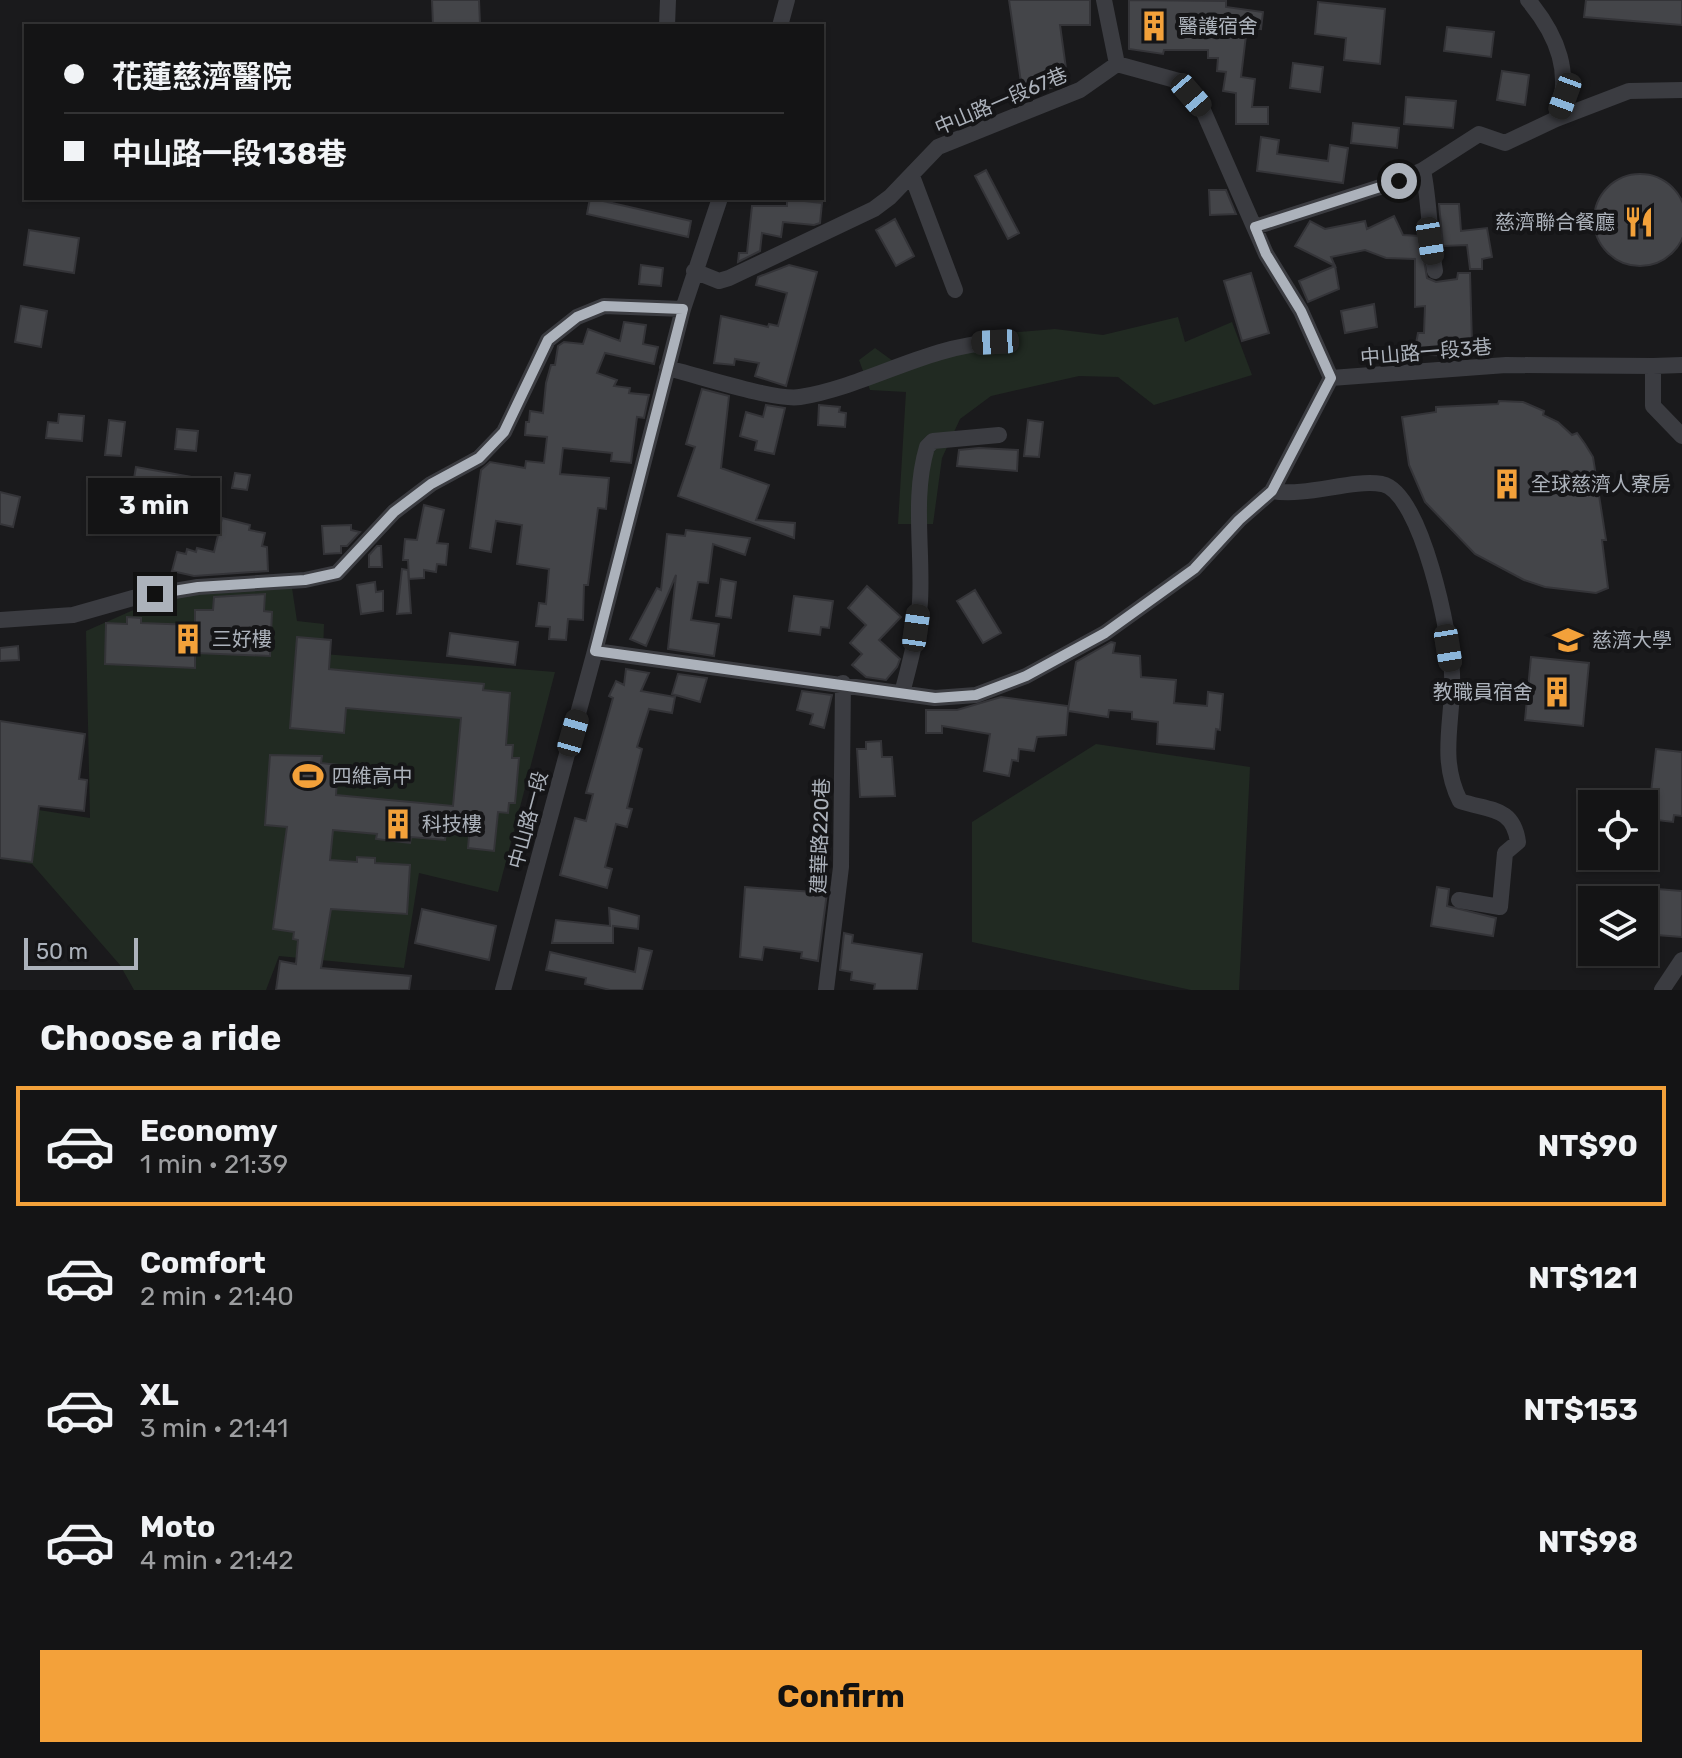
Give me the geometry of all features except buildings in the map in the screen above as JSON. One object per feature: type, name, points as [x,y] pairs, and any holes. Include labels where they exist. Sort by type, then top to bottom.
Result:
[{"type":"street","points":[[667,24],[668,0]]},
{"type":"street","points":[[781,24],[787,0]]},
{"type":"street","points":[[595,651],[935,698],[976,695],[1026,676],[1142,609],[1194,569],[1239,520],[1272,491],[1331,378],[1301,311],[1266,254],[1202,108],[1179,81],[1117,64],[1104,0]]},
{"type":"street","points":[[1528,0],[1541,16],[1562,55],[1565,96],[1556,119]]},
{"type":"street","name":"中山路一段67巷","points":[[694,271],[719,281],[729,278],[874,209],[912,176],[938,147],[1080,90],[1117,64]]},
{"type":"street","points":[[1255,227],[1378,189],[1423,170],[1479,134],[1505,143],[1556,119],[1629,91],[1682,90]]},
{"type":"street","points":[[1423,170],[1430,204],[1430,241],[1435,271]]},
{"type":"street","points":[[912,176],[955,290]]},
{"type":"street","name":"中山路一段","points":[[503,990],[683,309],[719,200]]},
{"type":"street","points":[[0,620],[73,615],[133,598],[198,587],[305,580],[337,573],[394,512],[431,484],[479,458],[504,432],[548,340],[567,325],[604,306],[683,309]]},
{"type":"street","points":[[667,368],[800,397],[939,352],[995,342]]},
{"type":"street","name":"中山路一段3巷","points":[[1331,378],[1506,365],[1682,365]]},
{"type":"street","points":[[1653,366],[1653,406],[1682,436]]},
{"type":"street","points":[[902,693],[913,655],[920,601],[917,522],[927,447],[933,441],[999,435]]},
{"type":"street","points":[[1272,491],[1289,494],[1382,484],[1397,491],[1412,514],[1428,560],[1450,661],[1446,737],[1453,786],[1460,801],[1505,813],[1516,824],[1518,842],[1505,853],[1500,907],[1459,900]]},
{"type":"street","name":"建華路220巷","points":[[826,990],[841,867],[843,683]]},
{"type":"street","points":[[1662,990],[1682,960]]},
{"type":"shaded area","points":[[1178,317],[1185,342],[1232,322],[1252,375],[1154,405],[1118,377],[1079,376],[991,396],[960,419],[942,458],[933,524],[898,524],[906,392],[870,390],[859,360],[875,348],[897,364],[982,335],[1055,329],[1103,335]]},
{"type":"shaded area","name":"四維高中","points":[[292,588],[297,621],[324,624],[323,654],[555,672],[498,892],[419,873],[404,968],[279,956],[266,990],[134,990],[120,965],[32,864],[0,859],[0,804],[90,818],[86,631],[165,596]]},
{"type":"shaded area","points":[[1096,744],[1250,767],[1239,990],[1191,990],[972,942],[972,822]]},
{"type":"place","name":"醫護宿舍","points":[[1154,26]]},
{"type":"place","name":"慈濟聯合餐廳","points":[[1639,222]]},
{"type":"place","name":"全球慈濟人寮房","points":[[1507,484]]},
{"type":"place","name":"三好樓","points":[[188,639]]},
{"type":"place","name":"慈濟大學","points":[[1568,640]]},
{"type":"place","name":"教職員宿舍","points":[[1557,692]]},
{"type":"place","name":"四維高中","points":[[308,776]]},
{"type":"place","name":"科技樓","points":[[398,824]]},
{"type":"route","points":[[155,594],[198,587],[305,580],[337,573],[394,512],[431,484],[479,458],[504,432],[548,340],[577,317],[604,306],[683,309],[595,651],[935,698],[976,695],[1026,676],[1142,609],[1194,569],[1239,520],[1272,491],[1331,378],[1301,311],[1266,254],[1255,227],[1399,181]]}]
